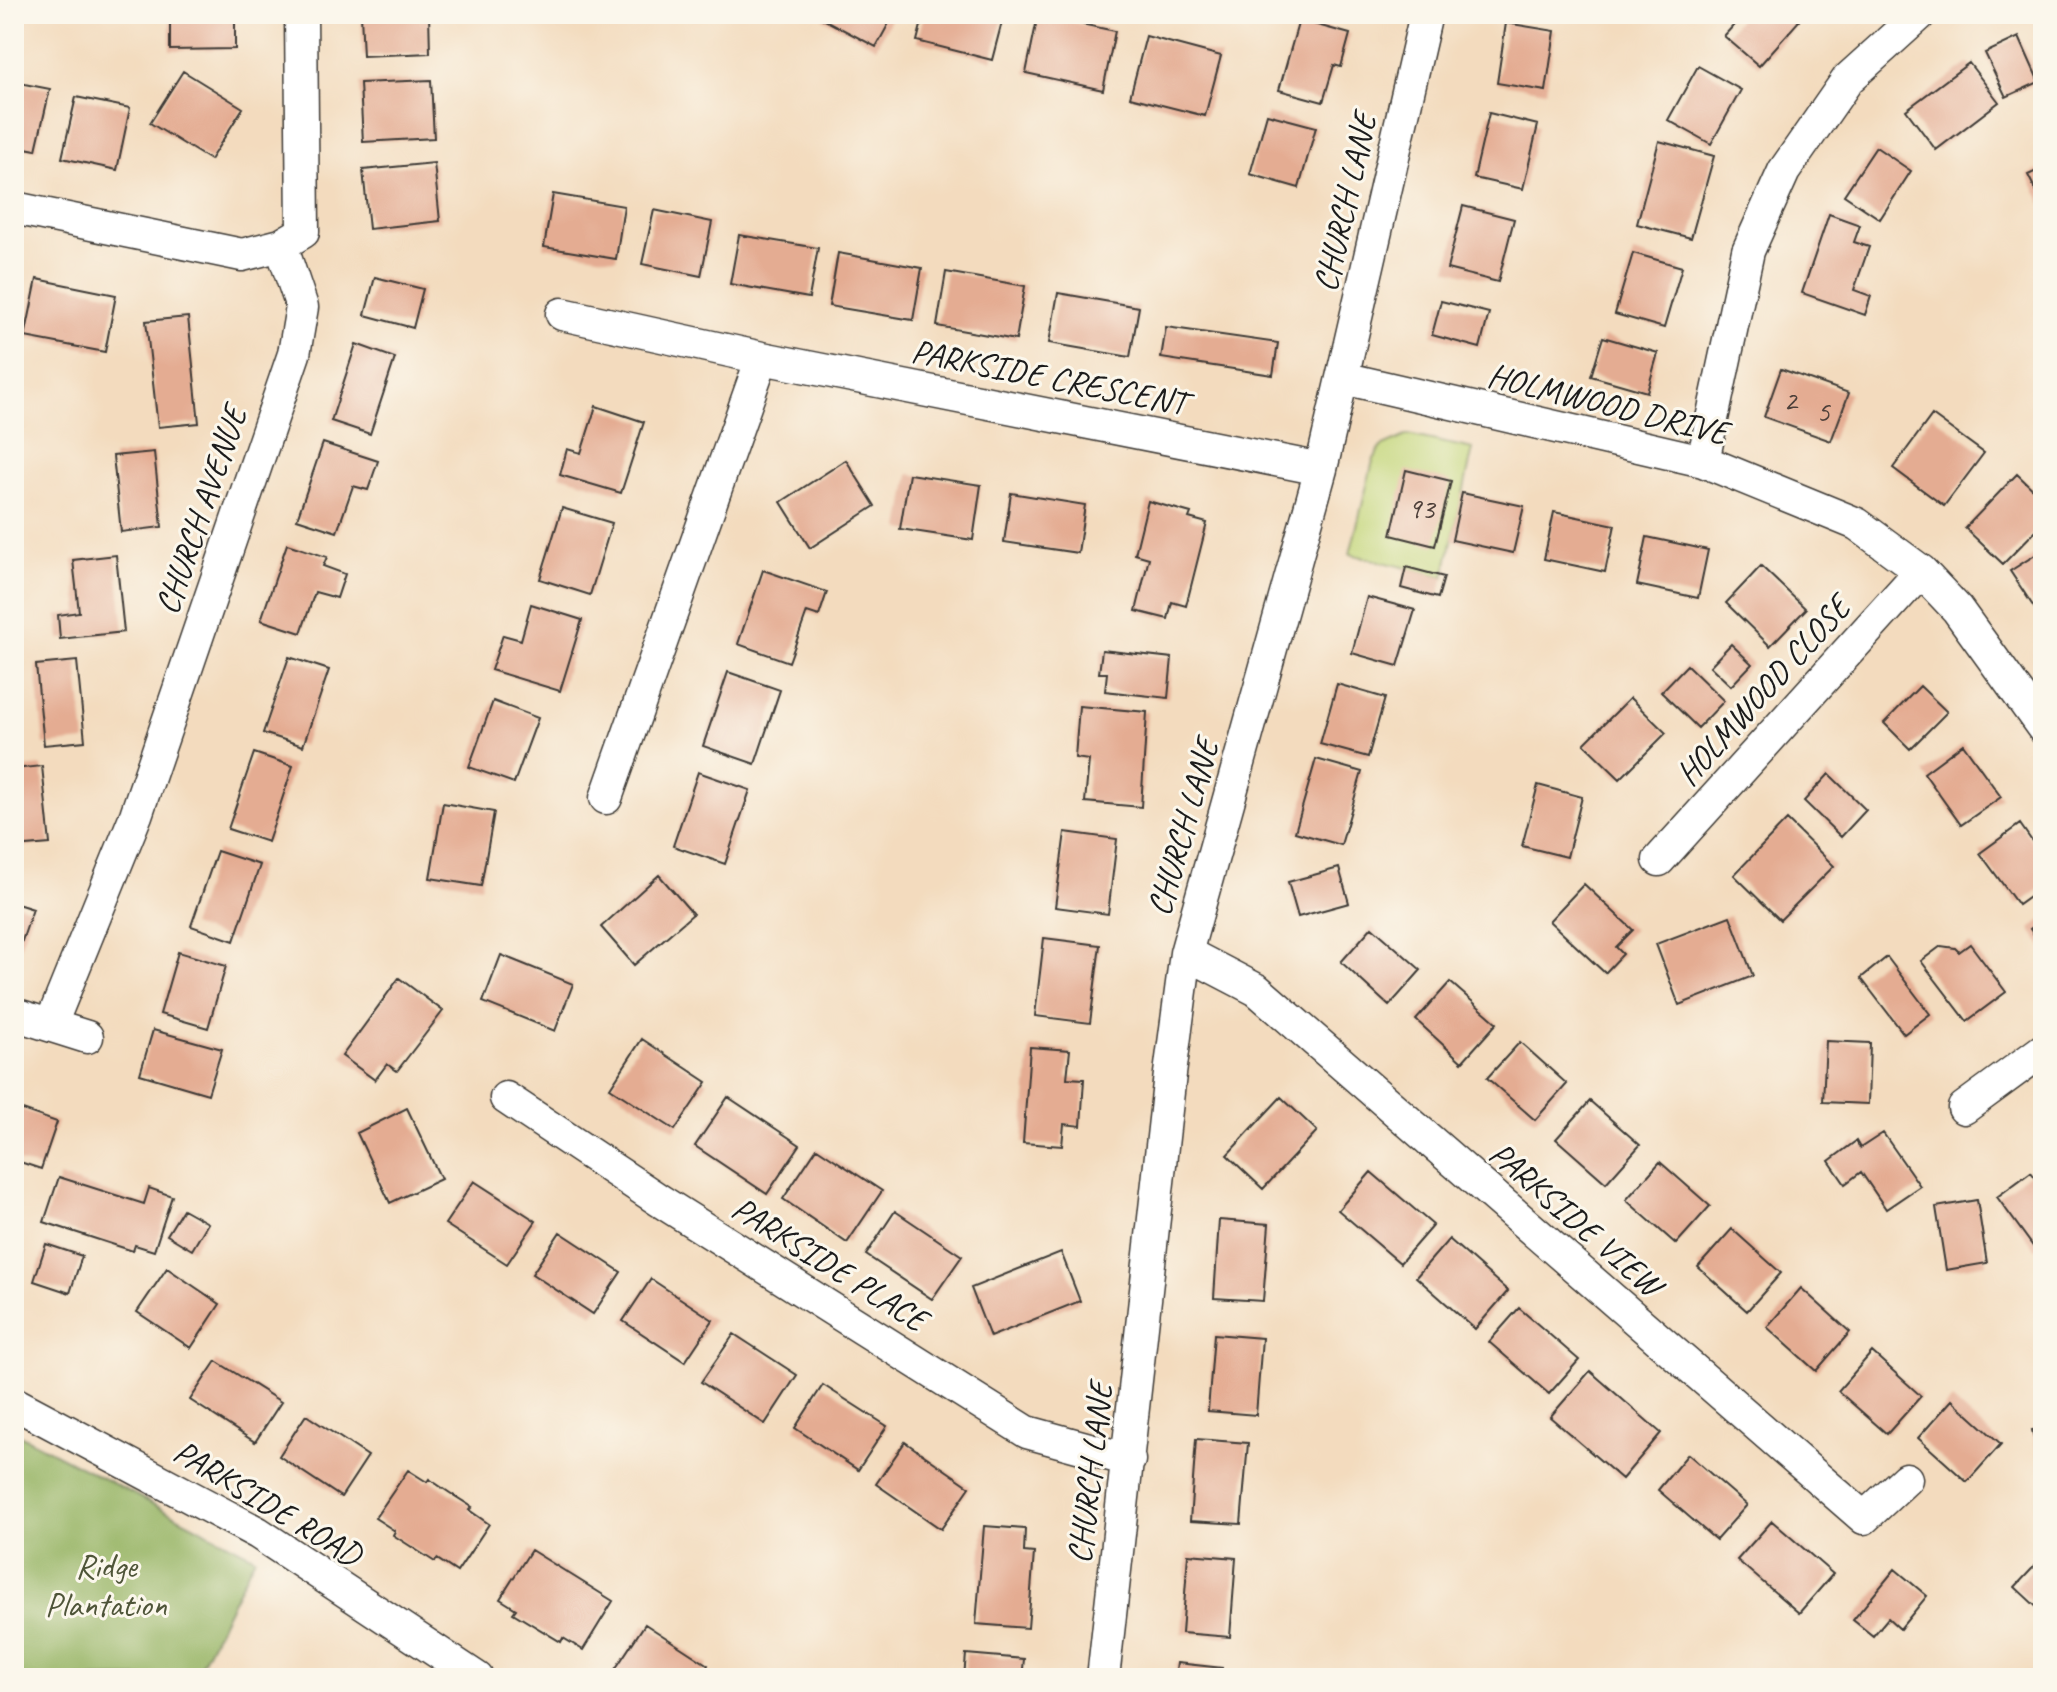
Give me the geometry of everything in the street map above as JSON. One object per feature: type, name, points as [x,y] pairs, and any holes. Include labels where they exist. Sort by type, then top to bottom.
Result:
[{"type":"street","points":[[14,208],[242,255],[281,245],[303,232],[301,14]]},
{"type":"street","name":"CHURCH LANE","points":[[1103,1678],[1186,953],[1321,469],[1426,14]]},
{"type":"street","points":[[1703,461],[1748,251],[1784,171],[1848,79],[1920,14]]},
{"type":"street","name":"CHURCH AVENUE","points":[[51,1024],[136,815],[294,354],[302,307],[281,245]]},
{"type":"street","name":"PARKSIDE CRESCENT","points":[[562,314],[762,358],[1321,469]]},
{"type":"street","points":[[606,798],[762,358]]},
{"type":"street","name":"HOLMWOOD DRIVE","points":[[1343,378],[1703,461],[1857,524],[1921,571],[1957,609],[2043,728]]},
{"type":"street","name":"HOLMWOOD CLOSE","points":[[1659,860],[1921,571]]},
{"type":"street","name":"PARKSIDE VIEW","points":[[1186,953],[1257,990],[1864,1518],[1906,1479]]},
{"type":"street","points":[[14,1014],[87,1037]]},
{"type":"street","points":[[1964,1108],[2043,1050]]},
{"type":"street","name":"PARKSIDE PLACE","points":[[506,1098],[659,1200],[1027,1432],[1129,1460]]},
{"type":"street","name":"PARKSIDE ROAD","points":[[14,1403],[258,1533],[477,1678]]},
{"type":"green space","points":[[1408,435],[1473,449],[1444,577],[1350,554],[1373,461],[1381,447]]},
{"type":"green space","name":"Ridge Plantation","points":[[14,1432],[255,1557],[194,1678],[14,1678]]},
{"type":"building","points":[[170,14],[235,14],[235,49],[170,50]]},
{"type":"building","points":[[361,14],[429,14],[430,53],[363,56]]},
{"type":"building","points":[[826,14],[894,14],[876,47],[823,19]]},
{"type":"building","points":[[924,14],[1004,14],[992,60],[917,41]]},
{"type":"building","points":[[1744,14],[1790,14],[1799,21],[1759,66],[1724,36]]},
{"type":"building","points":[[1038,15],[1115,31],[1103,90],[1026,73]]},
{"type":"building","points":[[1299,20],[1350,34],[1341,67],[1334,65],[1323,102],[1279,90]]},
{"type":"building","points":[[1506,23],[1555,31],[1546,91],[1497,83]]},
{"type":"building","points":[[1146,36],[1221,56],[1205,116],[1130,97]]},
{"type":"building","points":[[2019,37],[2039,82],[2006,97],[1985,53]]},
{"type":"building","points":[[1969,63],[1999,102],[1936,150],[1906,110]]},
{"type":"building","points":[[1698,66],[1741,90],[1711,144],[1668,120]]},
{"type":"building","points":[[183,71],[243,108],[210,160],[150,123]]},
{"type":"building","points":[[431,80],[434,138],[363,142],[360,83]]},
{"type":"building","points":[[14,82],[50,89],[36,150],[14,146]]},
{"type":"building","points":[[76,97],[130,108],[117,170],[62,158]]},
{"type":"building","points":[[1489,113],[1538,125],[1523,189],[1474,178]]},
{"type":"building","points":[[1267,114],[1316,127],[1299,188],[1250,174]]},
{"type":"building","points":[[1659,141],[1714,156],[1691,238],[1637,224]]},
{"type":"building","points":[[1876,147],[1911,171],[1880,219],[1844,195]]},
{"type":"building","points":[[434,163],[440,221],[369,229],[363,170]]},
{"type":"building","points":[[2043,168],[2043,205],[2028,175]]},
{"type":"building","points":[[553,194],[624,206],[616,259],[544,247]]},
{"type":"building","points":[[1463,206],[1514,219],[1498,282],[1447,269]]},
{"type":"building","points":[[654,210],[712,222],[701,276],[642,264]]},
{"type":"building","points":[[1829,214],[1860,225],[1854,242],[1869,247],[1854,290],[1871,296],[1865,315],[1802,293]]},
{"type":"building","points":[[739,235],[818,248],[809,298],[730,284]]},
{"type":"building","points":[[838,253],[922,268],[913,320],[829,306]]},
{"type":"building","points":[[1633,253],[1682,267],[1664,328],[1615,314]]},
{"type":"building","points":[[946,272],[1025,286],[1016,340],[937,326]]},
{"type":"building","points":[[375,277],[423,289],[413,328],[365,315]]},
{"type":"building","points":[[37,279],[116,295],[105,352],[25,337]]},
{"type":"building","points":[[1058,293],[1139,307],[1130,357],[1049,343]]},
{"type":"building","points":[[1441,301],[1489,313],[1480,348],[1432,335]]},
{"type":"building","points":[[188,317],[199,423],[158,427],[146,321]]},
{"type":"building","points":[[1166,327],[1278,343],[1273,375],[1161,358]]},
{"type":"building","points":[[1603,337],[1658,353],[1647,392],[1591,376]]},
{"type":"building","points":[[356,344],[395,358],[370,434],[331,421]]},
{"type":"building","points":[[1781,369],[1849,393],[1831,441],[1764,417]]},
{"type":"building","points":[[596,406],[644,422],[621,493],[560,475],[567,449],[581,453]]},
{"type":"building","points":[[1932,415],[1984,453],[1944,506],[1893,468]]},
{"type":"building","points":[[323,443],[378,461],[368,490],[353,486],[337,532],[297,519]]},
{"type":"building","points":[[154,452],[162,527],[121,532],[113,456]]},
{"type":"building","points":[[846,460],[875,506],[810,548],[781,502]]},
{"type":"building","points":[[1406,470],[1451,481],[1435,546],[1391,535]]},
{"type":"building","points":[[909,474],[981,485],[973,540],[900,529]]},
{"type":"building","points":[[2017,474],[2043,499],[2043,523],[2003,564],[1965,528]]},
{"type":"building","points":[[1011,493],[1085,505],[1078,553],[1004,542]]},
{"type":"building","points":[[1462,493],[1524,506],[1513,553],[1452,540]]},
{"type":"building","points":[[1148,501],[1191,513],[1189,518],[1207,523],[1186,606],[1172,602],[1168,619],[1136,611],[1149,558],[1135,554]]},
{"type":"building","points":[[562,508],[612,523],[590,595],[540,579]]},
{"type":"building","points":[[1554,512],[1615,525],[1605,572],[1544,559]]},
{"type":"building","points":[[1647,537],[1708,550],[1698,598],[1637,585]]},
{"type":"building","points":[[287,544],[327,557],[323,566],[345,574],[337,598],[315,592],[301,633],[261,620]]},
{"type":"building","points":[[2043,550],[2043,621],[2010,571]]},
{"type":"building","points":[[116,555],[124,632],[60,639],[58,615],[79,612],[73,560]]},
{"type":"building","points":[[1761,566],[1806,609],[1770,646],[1726,603]]},
{"type":"building","points":[[1406,567],[1444,577],[1438,598],[1401,588]]},
{"type":"building","points":[[763,570],[827,592],[819,616],[807,612],[789,662],[738,644]]},
{"type":"building","points":[[1367,597],[1415,610],[1398,666],[1352,653]]},
{"type":"building","points":[[531,604],[582,620],[560,691],[491,670],[503,635],[521,640]]},
{"type":"building","points":[[1731,644],[1752,664],[1731,686],[1710,666]]},
{"type":"building","points":[[1102,650],[1172,658],[1168,698],[1105,691],[1107,673],[1099,673]]},
{"type":"building","points":[[289,657],[329,670],[303,746],[263,733]]},
{"type":"building","points":[[77,661],[85,741],[44,745],[36,665]]},
{"type":"building","points":[[1687,665],[1724,701],[1698,728],[1661,692]]},
{"type":"building","points":[[728,672],[780,690],[755,764],[703,746]]},
{"type":"building","points":[[1337,684],[1385,698],[1368,757],[1320,744]]},
{"type":"building","points":[[1920,686],[1947,712],[1910,749],[1884,723]]},
{"type":"building","points":[[1630,698],[1666,733],[1620,779],[1584,744]]},
{"type":"building","points":[[493,701],[538,718],[514,783],[469,767]]},
{"type":"building","points":[[1079,706],[1147,712],[1141,807],[1085,802],[1089,760],[1075,758]]},
{"type":"building","points":[[1963,744],[2001,797],[1961,825],[1924,773]]},
{"type":"building","points":[[254,753],[293,766],[268,842],[228,829]]},
{"type":"building","points":[[1316,759],[1362,772],[1341,845],[1295,832]]},
{"type":"building","points":[[42,766],[50,844],[14,847],[14,769]]},
{"type":"building","points":[[698,772],[750,790],[725,864],[673,846]]},
{"type":"building","points":[[1829,774],[1866,810],[1841,837],[1804,801]]},
{"type":"building","points":[[1538,785],[1582,797],[1567,857],[1522,846]]},
{"type":"building","points":[[443,803],[494,812],[481,886],[430,878]]},
{"type":"building","points":[[1787,820],[1834,866],[1780,920],[1734,875]]},
{"type":"building","points":[[2020,824],[2043,857],[2043,887],[2018,905],[1980,853]]},
{"type":"building","points":[[1065,832],[1117,839],[1108,914],[1055,907]]},
{"type":"building","points":[[217,851],[260,865],[234,941],[191,926]]},
{"type":"building","points":[[1339,868],[1349,903],[1298,917],[1288,882]]},
{"type":"building","points":[[659,875],[693,914],[634,965],[601,927]]},
{"type":"building","points":[[1584,884],[1633,930],[1616,947],[1623,954],[1605,973],[1549,921]]},
{"type":"building","points":[[14,903],[33,909],[14,964]]},
{"type":"building","points":[[1730,916],[1753,976],[1679,1005],[1656,944]]},
{"type":"building","points":[[2043,919],[2043,947],[2030,929]]},
{"type":"building","points":[[1372,927],[1421,970],[1389,1006],[1341,962]]},
{"type":"building","points":[[1044,938],[1100,945],[1090,1023],[1035,1016]]},
{"type":"building","points":[[1970,944],[2006,992],[1967,1021],[1921,961],[1941,946],[1955,948],[1959,952]]},
{"type":"building","points":[[178,952],[226,966],[208,1028],[160,1014]]},
{"type":"building","points":[[501,955],[573,984],[555,1031],[483,1002]]},
{"type":"building","points":[[1887,957],[1930,1014],[1904,1034],[1861,978]]},
{"type":"building","points":[[399,978],[443,1011],[397,1071],[387,1064],[375,1080],[342,1056]]},
{"type":"building","points":[[1450,982],[1497,1023],[1462,1062],[1416,1020]]},
{"type":"building","points":[[153,1030],[222,1049],[208,1094],[140,1074]]},
{"type":"building","points":[[642,1039],[707,1082],[675,1130],[610,1088]]},
{"type":"building","points":[[1826,1041],[1870,1043],[1868,1104],[1823,1102]]},
{"type":"building","points":[[1520,1042],[1567,1084],[1535,1120],[1487,1078]]},
{"type":"building","points":[[1030,1047],[1070,1050],[1067,1078],[1084,1079],[1081,1126],[1064,1124],[1062,1146],[1023,1143]]},
{"type":"building","points":[[728,1097],[800,1145],[767,1194],[695,1146]]},
{"type":"building","points":[[1281,1097],[1317,1131],[1263,1189],[1227,1155]]},
{"type":"building","points":[[1590,1101],[1640,1145],[1606,1183],[1556,1139]]},
{"type":"building","points":[[14,1107],[57,1122],[41,1169],[14,1160]]},
{"type":"building","points":[[407,1108],[441,1179],[390,1203],[357,1133]]},
{"type":"building","points":[[1883,1133],[1920,1186],[1886,1209],[1861,1172],[1845,1184],[1829,1161],[1856,1141],[1860,1148]]},
{"type":"building","points":[[817,1148],[882,1191],[847,1243],[783,1199]]},
{"type":"building","points":[[1660,1162],[1710,1206],[1676,1244],[1626,1200]]},
{"type":"building","points":[[1371,1172],[1433,1225],[1400,1263],[1338,1210]]},
{"type":"building","points":[[2031,1172],[2043,1188],[2043,1243],[2035,1249],[1997,1197]]},
{"type":"building","points":[[59,1177],[144,1204],[149,1188],[172,1196],[154,1251],[135,1245],[133,1251],[44,1222]]},
{"type":"building","points":[[474,1181],[536,1221],[507,1264],[445,1224]]},
{"type":"building","points":[[1977,1200],[1987,1263],[1946,1270],[1936,1207]]},
{"type":"building","points":[[183,1209],[208,1223],[192,1250],[167,1235]]},
{"type":"building","points":[[895,1211],[962,1256],[932,1299],[866,1255]]},
{"type":"building","points":[[1219,1220],[1269,1224],[1263,1301],[1214,1298]]},
{"type":"building","points":[[1732,1229],[1781,1273],[1747,1311],[1698,1267]]},
{"type":"building","points":[[560,1232],[621,1272],[593,1314],[532,1274]]},
{"type":"building","points":[[1449,1239],[1508,1291],[1475,1329],[1416,1277]]},
{"type":"building","points":[[46,1244],[82,1256],[70,1293],[34,1281]]},
{"type":"building","points":[[1061,1252],[1080,1301],[990,1337],[971,1288]]},
{"type":"building","points":[[167,1268],[220,1304],[191,1348],[137,1312]]},
{"type":"building","points":[[651,1279],[713,1320],[685,1362],[623,1321]]},
{"type":"building","points":[[1801,1288],[1850,1332],[1816,1371],[1767,1327]]},
{"type":"building","points":[[1519,1308],[1579,1360],[1549,1394],[1489,1342]]},
{"type":"building","points":[[734,1334],[797,1375],[765,1424],[701,1382]]},
{"type":"building","points":[[1214,1334],[1262,1338],[1256,1415],[1208,1411]]},
{"type":"building","points":[[1872,1352],[1921,1396],[1887,1434],[1838,1391]]},
{"type":"building","points":[[216,1361],[281,1402],[255,1442],[190,1400]]},
{"type":"building","points":[[1590,1371],[1661,1433],[1622,1479],[1550,1417]]},
{"type":"building","points":[[823,1385],[887,1426],[858,1470],[795,1428]]},
{"type":"building","points":[[1952,1400],[2001,1444],[1967,1482],[1918,1438]]},
{"type":"building","points":[[306,1415],[368,1456],[341,1497],[279,1456]]},
{"type":"building","points":[[2043,1428],[2043,1472],[2042,1472],[2032,1430]]},
{"type":"building","points":[[1196,1439],[1248,1443],[1241,1524],[1190,1521]]},
{"type":"building","points":[[905,1442],[970,1487],[941,1529],[876,1484]]},
{"type":"building","points":[[1688,1454],[1747,1505],[1716,1540],[1658,1490]]},
{"type":"building","points":[[408,1470],[427,1482],[429,1479],[472,1507],[469,1510],[489,1524],[457,1572],[393,1535],[395,1531],[375,1518]]},
{"type":"building","points":[[1772,1521],[1833,1574],[1799,1613],[1737,1560]]},
{"type":"building","points":[[984,1526],[1025,1529],[1024,1552],[1034,1553],[1028,1628],[976,1624]]},
{"type":"building","points":[[531,1550],[613,1601],[583,1650],[563,1638],[561,1642],[513,1613],[516,1609],[500,1599]]},
{"type":"building","points":[[1188,1554],[1236,1558],[1230,1637],[1182,1633]]},
{"type":"building","points":[[2043,1557],[2043,1613],[2015,1587]]},
{"type":"building","points":[[1895,1569],[1927,1596],[1900,1629],[1888,1618],[1873,1636],[1853,1620]]},
{"type":"building","points":[[645,1624],[708,1665],[700,1678],[624,1678],[614,1671]]},
{"type":"building","points":[[966,1654],[1024,1659],[1022,1678],[964,1678]]},
{"type":"building","points":[[1177,1663],[1222,1668],[1221,1678],[1175,1678]]}]
